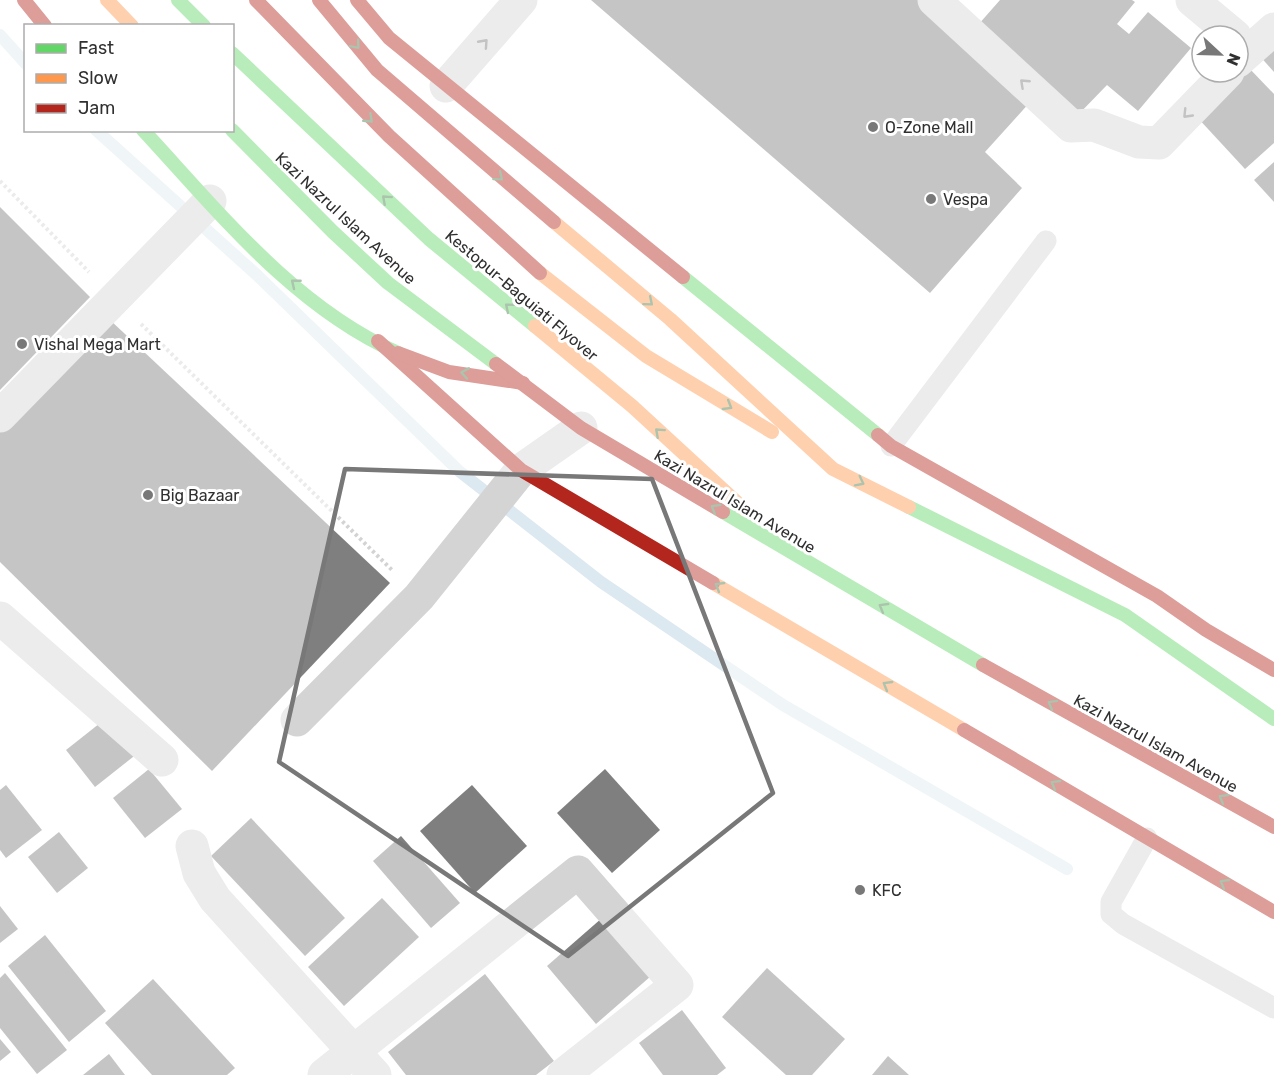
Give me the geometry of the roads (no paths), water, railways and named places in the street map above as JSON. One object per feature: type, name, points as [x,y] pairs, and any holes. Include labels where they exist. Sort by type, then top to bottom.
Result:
[{"type":"main road","points":[[24,0],[43,24]]},
{"type":"main road","points":[[107,0],[130,24]]},
{"type":"main road","points":[[178,0],[202,24]]},
{"type":"main road","name":"Kestopur-Baguiati Flyover","points":[[256,0],[362,112],[528,264],[631,345],[833,469]]},
{"type":"main road","points":[[319,0],[377,70],[494,172],[670,319],[833,469],[1125,615],[1274,719]]},
{"type":"main road","points":[[357,0],[389,38],[446,86],[891,446],[1157,596],[1206,630],[1274,670]]},
{"type":"main road","name":"Kestopur-Baguiati Flyover","points":[[234,55],[328,147],[429,239],[632,406],[795,556]]},
{"type":"main road","points":[[145,132],[262,256],[348,326],[429,367],[523,383]]},
{"type":"main road","name":"Kazi Nazrul Islam Avenue","points":[[234,132],[333,232],[388,283],[581,428],[1036,696],[1274,827]]},
{"type":"main road","points":[[378,341],[521,470],[1274,912]]},
{"type":"street","points":[[446,86],[522,0]]},
{"type":"street","points":[[934,0],[1071,126],[1094,125],[1139,142],[1159,142],[1216,84]]},
{"type":"street","points":[[1192,0],[1223,24]]},
{"type":"street","points":[[0,416],[210,201]]},
{"type":"street","points":[[297,720],[419,597],[521,470],[581,428]]},
{"type":"street","points":[[0,618],[162,760]]},
{"type":"street","points":[[192,846],[199,873],[215,899],[365,1063]]},
{"type":"street","points":[[324,1075],[365,1063],[578,872],[677,985],[563,1075]]},
{"type":"lane","points":[[891,446],[1046,240]]},
{"type":"lane","points":[[1147,838],[1111,902],[1111,914],[1123,924],[1274,1008]]},
{"type":"waterway","points":[[0,35],[24,62]]},
{"type":"waterway","points":[[98,132],[258,276],[459,471],[601,582],[783,705],[1067,869]]},
{"type":"place","name":"O-Zone Mall","points":[[873,127]]},
{"type":"place","name":"Vespa","points":[[931,199]]},
{"type":"place","name":"Vishal Mega Mart","points":[[22,344]]},
{"type":"place","name":"Big Bazaar","points":[[148,495]]},
{"type":"place","name":"KFC","points":[[860,890]]}]
